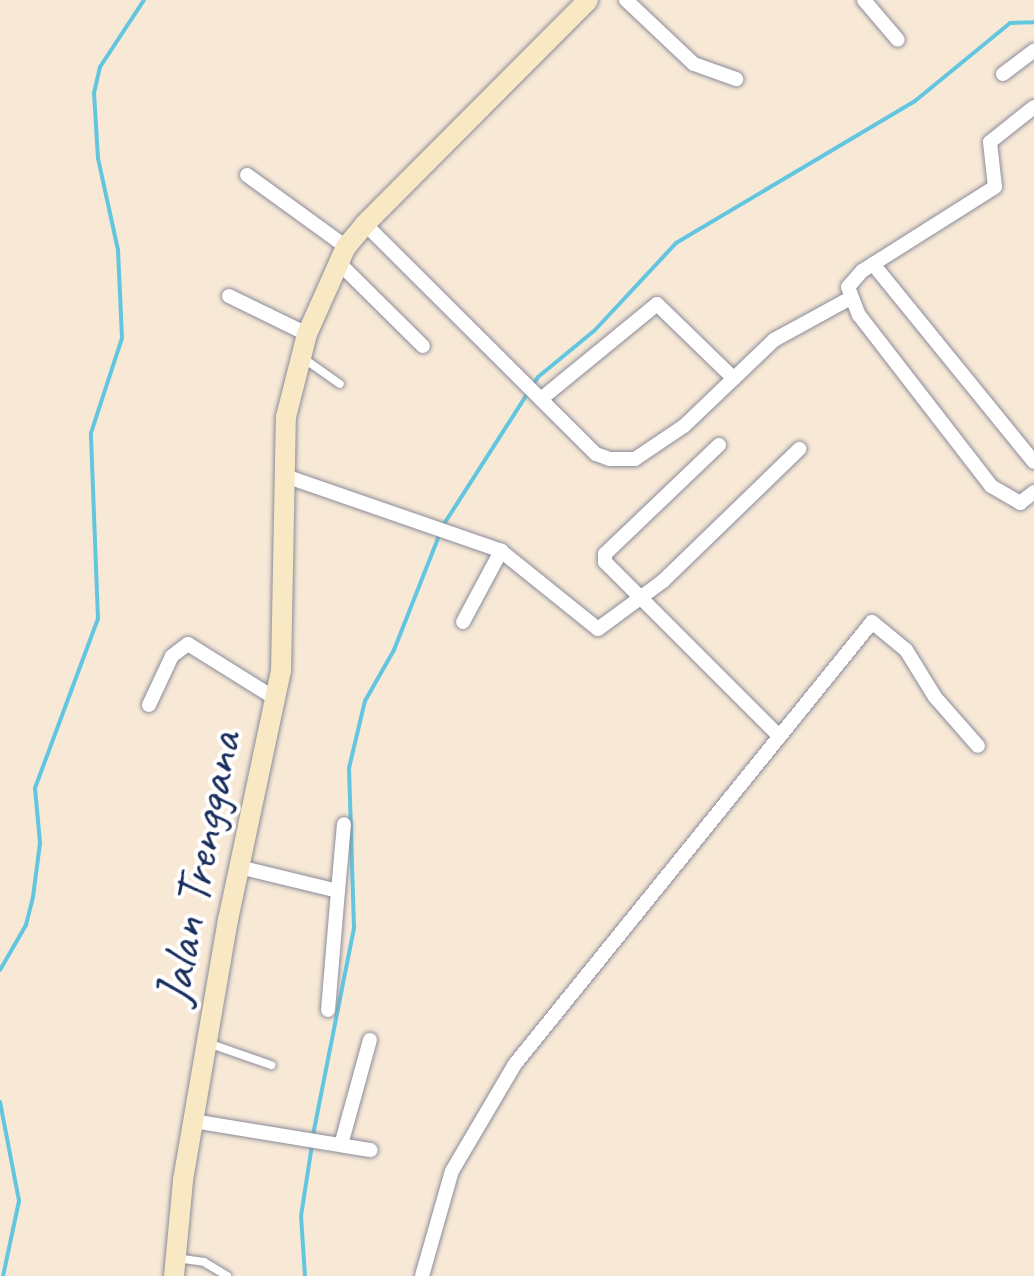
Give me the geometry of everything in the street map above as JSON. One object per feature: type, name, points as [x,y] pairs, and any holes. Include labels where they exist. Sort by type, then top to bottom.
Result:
[{"type":"main road","name":"Jalan Trenggana","points":[[176,1258],[206,1042],[276,700],[286,623],[286,417],[308,334],[342,255],[365,224],[588,0]]},
{"type":"street","points":[[626,0],[694,64],[736,79]]},
{"type":"street","points":[[864,0],[898,40]]},
{"type":"street","points":[[1002,74],[1034,50]]},
{"type":"street","points":[[1034,107],[990,142],[996,187],[852,278],[849,299],[991,486],[1020,502],[1034,492]]},
{"type":"street","points":[[247,175],[342,255],[423,346]]},
{"type":"street","points":[[365,224],[596,454],[625,461],[684,426],[774,340],[849,299]]},
{"type":"street","points":[[873,264],[1034,462]]},
{"type":"street","points":[[229,296],[308,334]]},
{"type":"street","points":[[541,399],[657,304],[734,379]]},
{"type":"street","points":[[719,444],[606,554],[641,598],[780,736]]},
{"type":"street","points":[[285,476],[500,552],[598,628],[641,598],[799,448]]},
{"type":"street","points":[[463,622],[500,552]]},
{"type":"street","points":[[422,1276],[452,1171],[499,1088],[874,622],[906,650],[935,697],[978,746]]},
{"type":"street","points":[[149,705],[172,656],[188,644],[276,700]]},
{"type":"street","points":[[328,1010],[344,824]]},
{"type":"street","points":[[239,866],[338,891]]},
{"type":"street","points":[[342,1146],[370,1040]]},
{"type":"street","points":[[193,1122],[371,1150]]},
{"type":"lane","points":[[301,357],[340,384]]},
{"type":"lane","points":[[206,1042],[270,1064]]},
{"type":"lane","points":[[176,1258],[204,1262],[227,1276]]},
{"type":"waterway","points":[[0,970],[26,925],[33,897],[40,843],[35,788],[98,619],[91,433],[122,338],[118,250],[98,158],[94,93],[100,67],[144,0]]},
{"type":"waterway","points":[[444,524],[538,377],[595,330],[676,243],[915,101],[1010,23],[1034,22]]},
{"type":"waterway","points":[[313,1135],[354,927],[349,768],[365,701],[394,650],[440,533]]},
{"type":"waterway","points":[[0,1102],[19,1201],[3,1276]]},
{"type":"waterway","points":[[305,1276],[301,1216],[312,1145]]}]
